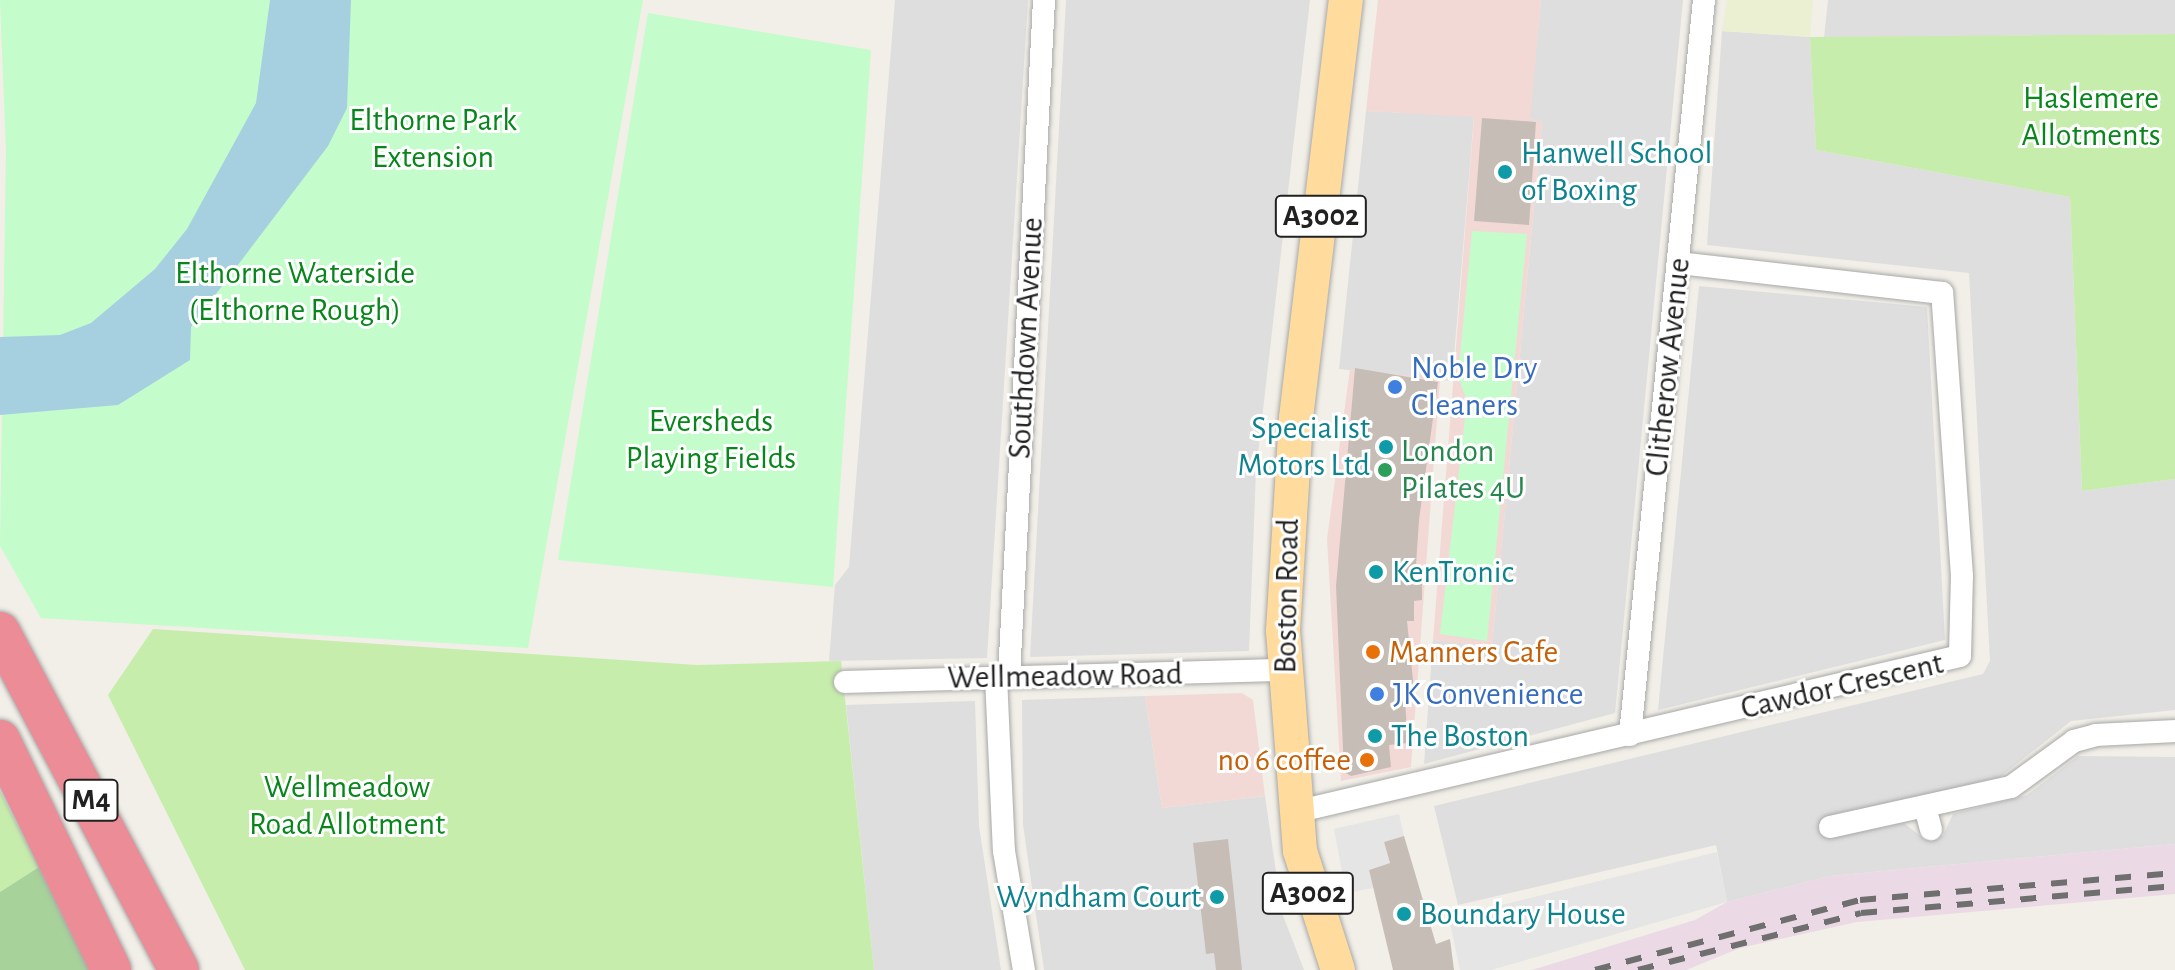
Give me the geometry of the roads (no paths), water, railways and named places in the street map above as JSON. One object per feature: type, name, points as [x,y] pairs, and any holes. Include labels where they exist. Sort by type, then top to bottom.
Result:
[{"type":"highway","name":"M4","points":[[0,632],[179,970]]},
{"type":"highway","name":"M4","points":[[0,740],[111,970]]},
{"type":"main road","name":"Boston Road","points":[[1295,812],[1285,670],[1290,489],[1346,0]]},
{"type":"main road","name":"A3002","points":[[1295,812],[1308,893],[1338,970]]},
{"type":"street","name":"Southdown Avenue","points":[[1024,970],[1004,851],[1003,677],[1044,0]]},
{"type":"street","name":"Clitherow Avenue","points":[[1630,735],[1704,0]]},
{"type":"street","name":"Cawdor Crescent","points":[[1295,812],[1953,662],[1966,646],[1942,293],[1678,263]]},
{"type":"street","name":"Wellmeadow Road","points":[[845,682],[1285,670]]},
{"type":"street","points":[[1830,827],[2011,787],[2074,741],[2175,731]]},
{"type":"street","points":[[1925,807],[1931,829]]},
{"type":"water","points":[[270,0],[351,0],[347,108],[328,146],[191,327],[190,360],[118,405],[0,415],[0,337],[60,335],[91,323],[155,269],[187,229],[256,103]]},
{"type":"railway","points":[[1595,970],[1860,900],[2175,873]]},
{"type":"railway","points":[[1638,970],[1861,913],[2175,886]]},
{"type":"place","name":"Hanwell School of Boxing","points":[[1505,172]]},
{"type":"place","name":"Noble Dry Cleaners","points":[[1395,387]]},
{"type":"place","name":"Specialist Motors Ltd","points":[[1386,447]]},
{"type":"place","name":"London Pilates 4U","points":[[1385,470]]},
{"type":"place","name":"KenTronic","points":[[1376,572]]},
{"type":"place","name":"Manners Cafe","points":[[1373,652]]},
{"type":"place","name":"JK Convenience","points":[[1377,694]]},
{"type":"place","name":"The Boston","points":[[1375,736]]},
{"type":"place","name":"no 6 coffee","points":[[1367,760]]},
{"type":"place","name":"Wyndham Court","points":[[1217,897]]},
{"type":"place","name":"Boundary House","points":[[1404,914]]},
{"type":"park label","name":"Haslemere Allotments","points":[[2091,118]]},
{"type":"park label","name":"Elthorne Park Extension","points":[[433,140]]},
{"type":"park label","name":"Elthorne Waterside (Elthorne Rough)","points":[[295,292]]},
{"type":"park label","name":"Eversheds Playing Fields","points":[[711,440]]},
{"type":"park label","name":"Wellmeadow Road Allotment","points":[[347,806]]}]
